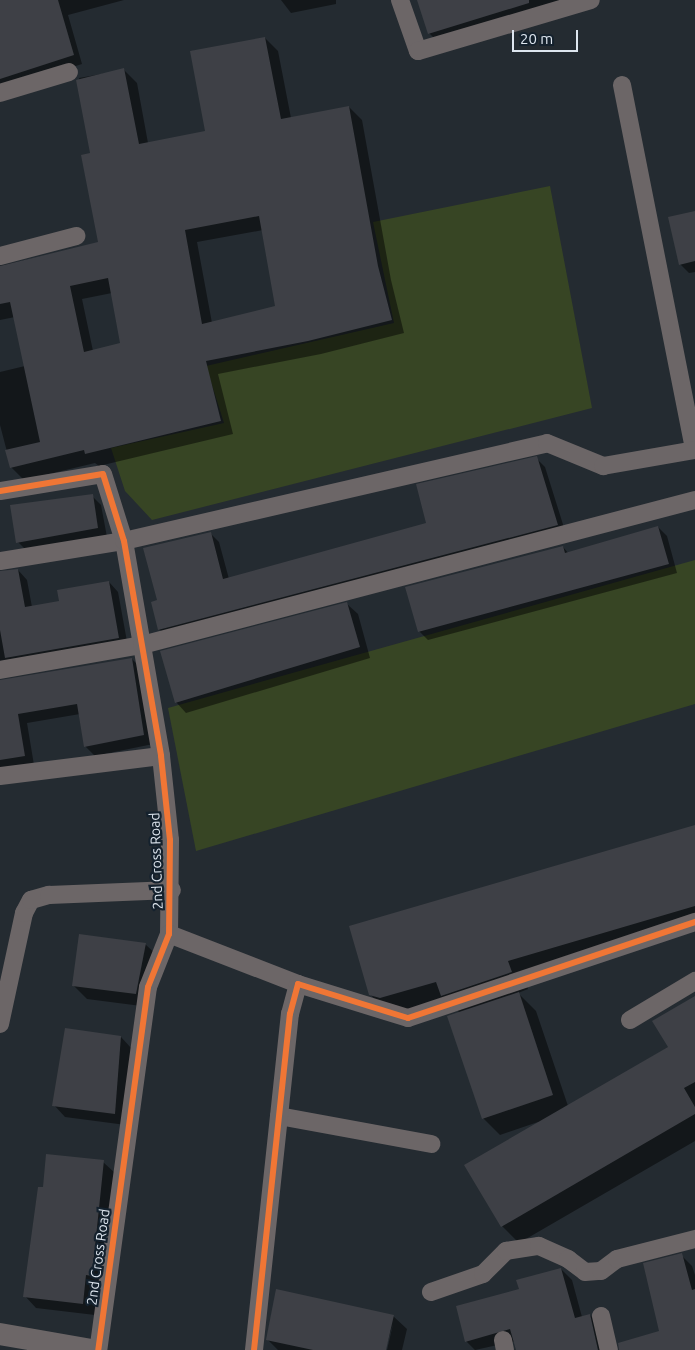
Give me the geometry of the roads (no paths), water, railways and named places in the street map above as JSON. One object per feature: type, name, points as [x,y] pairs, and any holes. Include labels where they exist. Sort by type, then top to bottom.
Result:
[{"type":"street","points":[[400,0],[418,51],[591,0]]},
{"type":"street","points":[[0,93],[69,72]]},
{"type":"street","points":[[0,561],[124,541],[548,443],[603,466],[695,449],[622,85]]},
{"type":"street","points":[[0,256],[76,236]]},
{"type":"street","name":"2nd Cross Road","points":[[0,491],[103,474],[124,541],[161,756],[172,890],[169,934],[148,987],[98,1350]]},
{"type":"street","points":[[0,670],[142,645],[695,500]]},
{"type":"street","points":[[0,776],[161,756]]},
{"type":"street","points":[[0,1024],[24,913],[31,900],[49,895],[172,890]]},
{"type":"street","points":[[169,934],[298,984],[408,1018],[695,922]]},
{"type":"street","points":[[630,1020],[695,981]]},
{"type":"street","points":[[254,1350],[290,1014],[298,984]]},
{"type":"street","points":[[279,1116],[431,1144]]},
{"type":"street","points":[[431,1292],[484,1274],[506,1251],[539,1246],[568,1258],[585,1272],[601,1271],[617,1259],[695,1239]]},
{"type":"street","points":[[601,1316],[609,1350]]},
{"type":"street","points":[[0,1334],[92,1350]]}]
